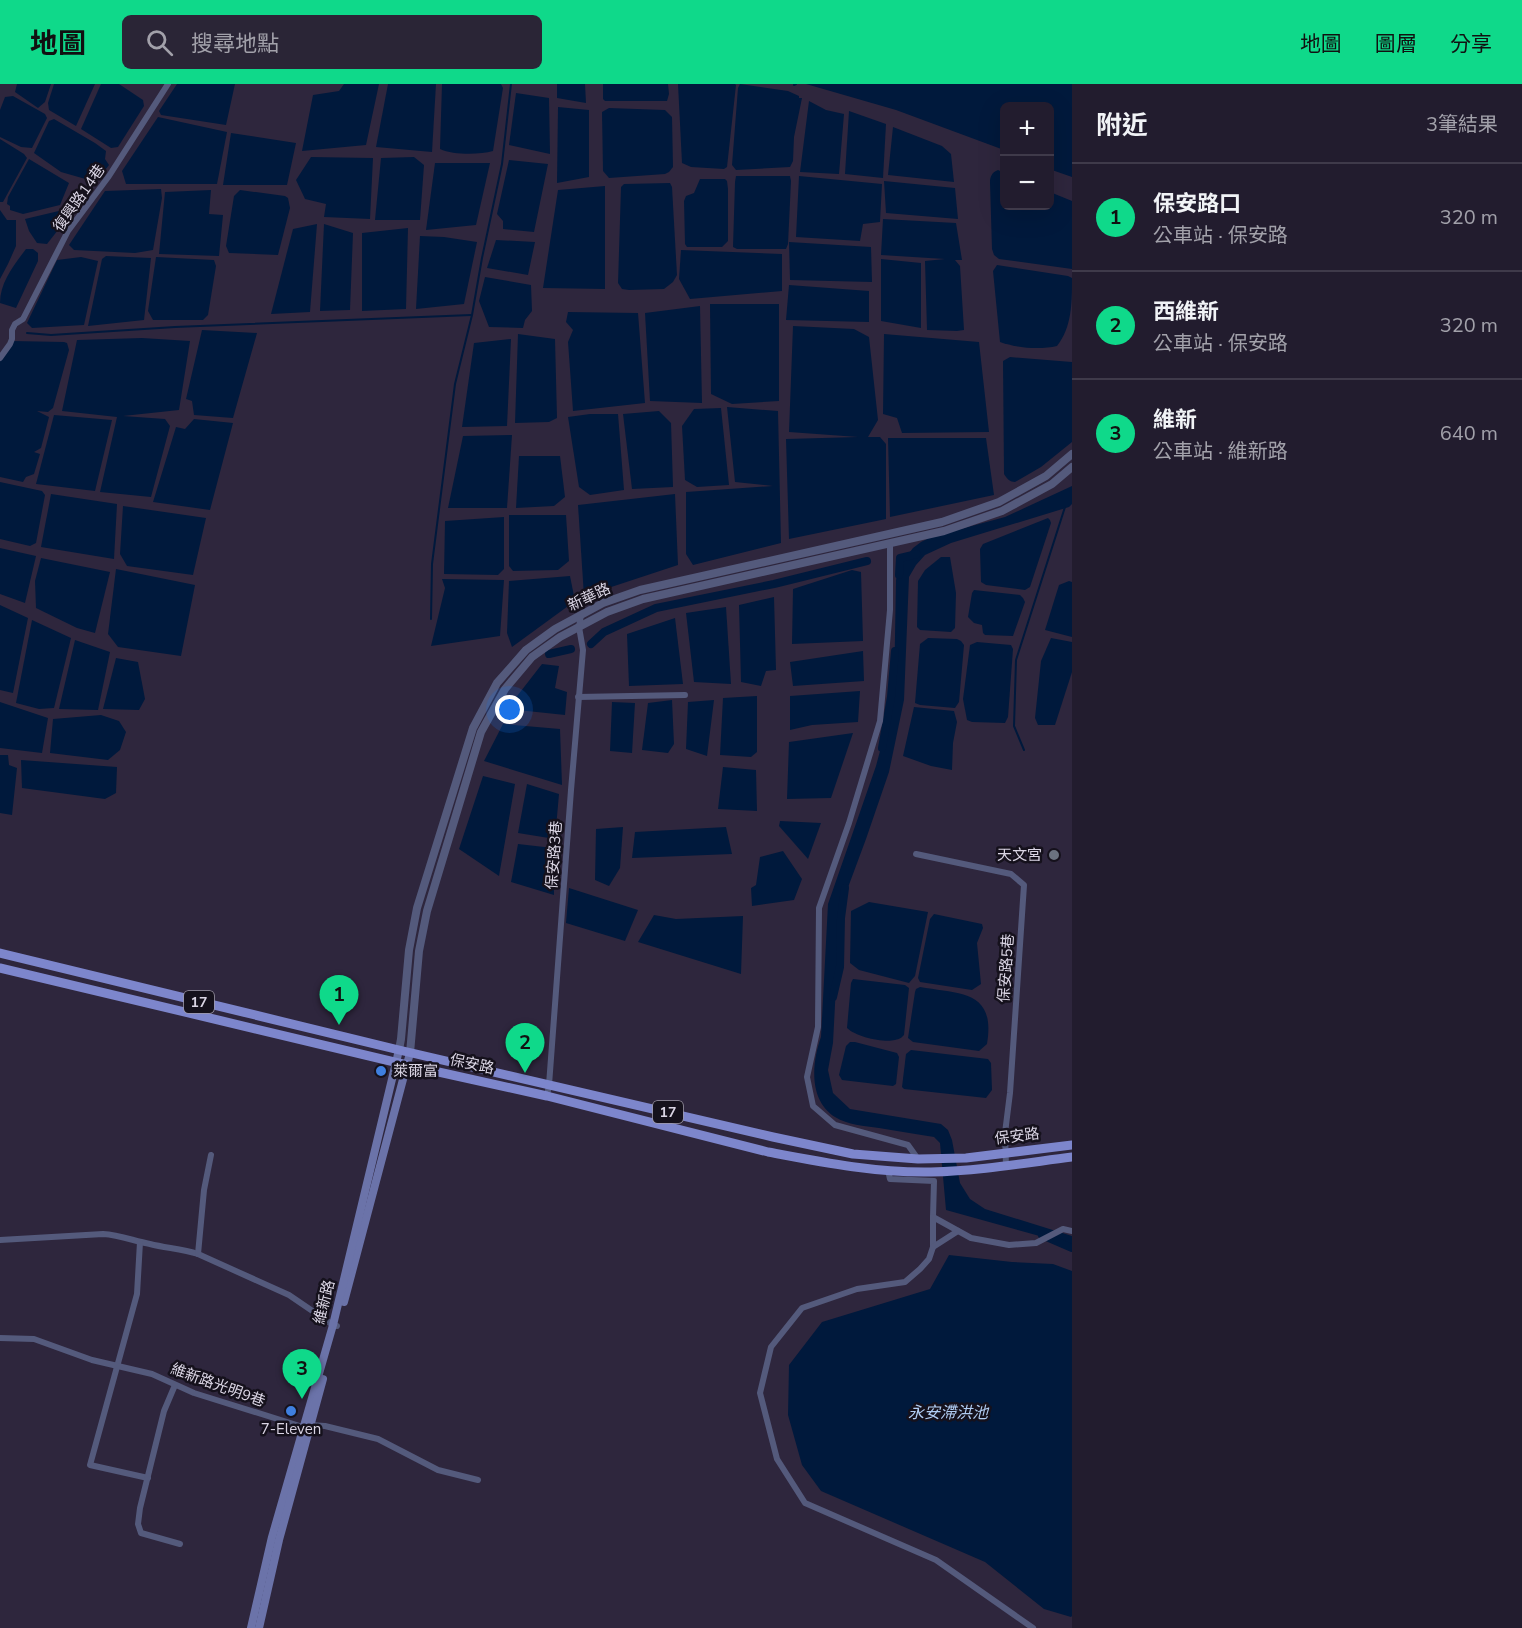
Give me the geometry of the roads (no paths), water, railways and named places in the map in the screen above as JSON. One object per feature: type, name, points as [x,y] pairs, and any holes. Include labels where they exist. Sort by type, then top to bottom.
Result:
[{"type":"main road","name":"保安路","points":[[0,953],[410,1053],[841,1151],[873,1156],[940,1159],[1072,1145]]},
{"type":"main road","name":"保安路","points":[[0,968],[547,1096],[768,1152],[856,1167],[941,1172],[1072,1157]]},
{"type":"main road","name":"維新路","points":[[335,1325],[399,1050]]},
{"type":"main road","name":"維新路","points":[[259,1628],[307,1426],[410,1053]]},
{"type":"main road","name":"維新路","points":[[251,1628],[272,1537],[307,1426]]},
{"type":"street","name":"復興路14巷","points":[[0,358],[10,344],[15,324],[23,319],[68,231],[109,176],[168,84]]},
{"type":"street","name":"新華路","points":[[399,1050],[409,950],[417,908],[473,728],[497,683],[526,650],[555,629],[603,603],[640,590],[942,522],[999,502],[1046,476],[1072,454]]},
{"type":"street","name":"新華路","points":[[410,1053],[419,951],[427,910],[482,732],[505,689],[532,657],[560,637],[607,612],[643,599],[944,531],[1002,511],[1052,484],[1072,467]]},
{"type":"street","points":[[890,543],[890,610],[880,721],[849,823],[819,908],[818,1027],[807,1077],[813,1106],[835,1125],[908,1145],[918,1159]]},
{"type":"street","name":"保安路3巷","points":[[547,1096],[583,650],[579,627],[581,615]]},
{"type":"street","points":[[578,697],[685,695]]},
{"type":"street","name":"保安路5巷","points":[[916,854],[1011,874],[1024,885],[1005,1153],[1006,1166]]},
{"type":"street","points":[[198,1254],[204,1190],[211,1155]]},
{"type":"street","points":[[888,1170],[890,1179],[934,1181],[933,1247],[929,1259],[905,1282],[857,1289],[802,1308],[771,1347],[760,1393],[777,1459],[805,1503],[936,1560],[1033,1628]]},
{"type":"street","points":[[933,1217],[971,1238],[1009,1245],[1036,1243],[1063,1229],[1072,1231]]},
{"type":"street","points":[[933,1247],[958,1231]]},
{"type":"street","points":[[0,1240],[120,1235],[140,1242],[198,1254],[289,1295],[335,1325]]},
{"type":"street","points":[[140,1242],[137,1294],[90,1465],[148,1478]]},
{"type":"street","name":"維新路光明9巷","points":[[0,1338],[34,1339],[92,1360],[152,1374],[175,1385],[237,1407],[307,1426],[325,1426],[378,1438],[438,1470],[478,1480]]},
{"type":"street","points":[[175,1385],[164,1411],[138,1524],[141,1533],[180,1544]]},
{"type":"water","points":[[17,84],[51,84],[45,102],[38,108],[15,92]]},
{"type":"water","points":[[54,84],[95,84],[76,126],[49,110],[48,103]]},
{"type":"water","points":[[101,84],[119,84],[143,100],[144,106],[118,147],[111,148],[81,129]]},
{"type":"water","points":[[177,84],[235,84],[226,125],[161,115],[159,111]]},
{"type":"water","points":[[344,84],[379,84],[366,145],[302,151],[313,95],[339,91]]},
{"type":"water","points":[[388,84],[436,84],[432,152],[376,147]]},
{"type":"water","points":[[442,84],[501,84],[503,88],[493,151],[466,154],[440,149]]},
{"type":"water","points":[[557,84],[585,84],[586,103],[557,98]]},
{"type":"water","points":[[603,84],[668,84],[669,94],[667,101],[605,101]]},
{"type":"water","points":[[678,84],[736,85],[727,167],[724,169],[691,167],[682,163]]},
{"type":"water","points":[[740,84],[788,91],[802,98],[794,137],[793,161],[790,167],[736,170],[732,165]]},
{"type":"water","points":[[806,84],[1072,84],[1072,177],[1054,171],[1054,102],[1000,102],[1000,149],[896,110]]},
{"type":"water","points":[[516,93],[549,98],[550,154],[509,145]]},
{"type":"water","points":[[13,96],[45,114],[47,118],[32,148],[21,147],[0,137],[0,110],[5,97]]},
{"type":"water","points":[[809,101],[826,110],[844,114],[839,174],[800,172]]},
{"type":"water","points":[[558,107],[589,110],[589,177],[557,183]]},
{"type":"water","points":[[609,108],[665,110],[672,117],[673,167],[669,172],[609,178],[603,171],[602,112]]},
{"type":"water","points":[[849,111],[886,124],[883,178],[845,174]]},
{"type":"water","points":[[158,117],[227,132],[217,184],[126,184],[122,171]]},
{"type":"water","points":[[54,119],[106,151],[105,159],[109,165],[96,182],[61,172],[34,153],[49,121]]},
{"type":"water","points":[[893,127],[942,146],[951,154],[954,182],[888,175]]},
{"type":"water","points":[[231,133],[296,143],[287,185],[223,185]]},
{"type":"water","points":[[0,139],[27,158],[3,202],[0,202]]},
{"type":"water","points":[[311,157],[373,158],[370,219],[324,217],[326,204],[305,199],[296,180]]},
{"type":"water","points":[[414,157],[424,165],[420,220],[375,220],[381,158]]},
{"type":"water","points":[[29,159],[69,183],[60,205],[23,214],[10,210],[7,204],[8,197]]},
{"type":"water","points":[[509,160],[548,164],[534,232],[503,229],[503,221],[497,214]]},
{"type":"water","points":[[435,163],[490,163],[476,225],[426,230]]},
{"type":"water","points":[[1000,171],[1000,210],[1054,210],[1054,194],[1072,201],[1072,269],[999,259],[994,255],[990,178],[994,172]]},
{"type":"water","points":[[736,176],[790,176],[786,249],[737,249],[733,247]]},
{"type":"water","points":[[799,176],[882,184],[880,222],[863,224],[860,241],[796,237]]},
{"type":"water","points":[[700,179],[725,179],[727,181],[728,241],[722,247],[687,247],[685,244],[684,201],[686,196],[694,193]]},
{"type":"water","points":[[884,181],[955,188],[958,219],[886,213]]},
{"type":"water","points":[[670,183],[677,275],[673,282],[664,289],[622,289],[618,283],[621,187],[624,184]]},
{"type":"water","points":[[605,186],[605,289],[543,288],[558,190]]},
{"type":"water","points":[[161,189],[162,198],[153,250],[135,253],[74,250],[69,245],[105,191]]},
{"type":"water","points":[[211,190],[209,214],[223,215],[219,256],[159,254],[165,192]]},
{"type":"water","points":[[240,190],[288,198],[290,208],[278,255],[229,253],[226,246],[234,196]]},
{"type":"water","points":[[0,210],[7,220],[16,220],[16,246],[0,279]]},
{"type":"water","points":[[63,210],[69,216],[47,244],[37,243],[25,219]]},
{"type":"water","points":[[883,219],[956,223],[962,260],[955,260],[960,266],[964,330],[927,330],[925,261],[945,259],[881,255]]},
{"type":"water","points":[[317,224],[310,312],[271,314],[293,229]]},
{"type":"water","points":[[324,224],[353,233],[350,310],[320,311]]},
{"type":"water","points":[[408,228],[406,309],[362,311],[362,233]]},
{"type":"water","points":[[420,236],[477,242],[464,304],[416,309]]},
{"type":"water","points":[[496,240],[535,242],[528,275],[487,268]]},
{"type":"water","points":[[789,242],[871,247],[872,282],[790,280]]},
{"type":"water","points":[[26,249],[33,249],[38,253],[38,261],[16,308],[0,303],[5,281]]},
{"type":"water","points":[[681,250],[782,254],[782,291],[690,299],[679,279]]},
{"type":"water","points":[[106,256],[151,258],[144,320],[88,326],[102,259]]},
{"type":"water","points":[[81,257],[98,261],[84,325],[32,328],[27,323],[57,260]]},
{"type":"water","points":[[156,257],[214,260],[216,266],[208,315],[203,320],[153,320],[148,311]]},
{"type":"water","points":[[881,259],[921,263],[921,328],[881,321]]},
{"type":"water","points":[[997,265],[1072,278],[1068,322],[1066,331],[1057,346],[1028,348],[1000,342],[993,271]]},
{"type":"water","points":[[485,277],[531,285],[532,311],[525,320],[523,328],[489,327],[479,301]]},
{"type":"water","points":[[789,285],[869,291],[869,322],[786,320]]},
{"type":"water","points":[[710,304],[779,304],[779,401],[732,404],[711,394]]},
{"type":"water","points":[[700,306],[702,403],[650,401],[645,313]]},
{"type":"water","points":[[568,312],[638,313],[645,403],[573,411],[568,342],[573,330],[566,322]]},
{"type":"water","points":[[793,326],[854,329],[869,337],[878,420],[868,437],[880,437],[886,444],[886,519],[789,539],[786,439],[858,437],[789,432]]},
{"type":"water","points":[[202,330],[257,333],[233,418],[194,415],[192,401],[186,399]]},
{"type":"water","points":[[518,334],[555,339],[557,418],[549,422],[515,423]]},
{"type":"water","points":[[884,334],[979,342],[989,432],[902,433],[897,418],[883,414]]},
{"type":"water","points":[[142,338],[190,341],[179,410],[123,416],[165,419],[170,426],[151,497],[100,492],[117,417],[62,411],[77,340]]},
{"type":"water","points":[[511,339],[507,426],[462,427],[474,343]]},
{"type":"water","points":[[12,341],[64,342],[67,343],[69,350],[53,408],[48,412],[37,411],[49,417],[41,448],[34,452],[40,454],[34,474],[26,477],[23,482],[0,477],[0,360]]},
{"type":"water","points":[[1010,357],[1072,362],[1072,442],[1041,467],[1015,482],[1009,480],[1004,474],[1003,361]]},
{"type":"water","points":[[727,407],[778,411],[781,543],[693,565],[686,554],[686,492],[773,486],[735,482]]},
{"type":"water","points":[[721,408],[729,485],[697,487],[685,480],[682,426],[694,409]]},
{"type":"water","points":[[659,411],[671,423],[673,487],[632,489],[623,414]]},
{"type":"water","points":[[618,414],[624,490],[590,495],[579,487],[568,417]]},
{"type":"water","points":[[54,415],[112,420],[95,491],[36,484]]},
{"type":"water","points":[[194,419],[233,423],[210,510],[153,502],[176,427],[185,429]]},
{"type":"water","points":[[512,435],[507,508],[448,508],[463,436]]},
{"type":"water","points":[[888,438],[986,438],[994,495],[890,517]]},
{"type":"water","points":[[519,456],[560,456],[565,497],[554,506],[516,508]]},
{"type":"water","points":[[0,482],[42,491],[45,495],[36,543],[30,546],[0,539]]},
{"type":"water","points":[[1072,486],[1072,504],[1069,507],[951,543],[925,555],[909,577],[904,700],[889,772],[840,909],[833,1043],[828,1070],[833,1093],[850,1109],[941,1124],[948,1130],[960,1183],[970,1199],[985,1209],[1072,1236],[1072,1245],[946,1210],[940,1143],[934,1137],[856,1125],[835,1117],[820,1101],[816,1091],[814,1069],[821,1037],[828,904],[876,766],[891,710],[894,692],[896,580],[900,565],[913,548],[931,537],[1005,517]]},
{"type":"water","points":[[51,494],[117,504],[114,559],[41,547]]},
{"type":"water","points":[[675,494],[678,565],[584,596],[578,505]]},
{"type":"water","points":[[123,506],[206,518],[193,575],[127,566],[120,554]]},
{"type":"water","points":[[509,515],[566,515],[569,561],[558,570],[513,571],[509,566]]},
{"type":"water","points":[[504,517],[504,569],[498,575],[444,574],[445,521]]},
{"type":"water","points":[[1048,518],[1051,523],[1030,587],[1025,590],[986,585],[981,582],[980,549],[983,544]]},
{"type":"water","points":[[0,548],[36,556],[25,603],[0,594]]},
{"type":"water","points":[[941,557],[950,557],[956,593],[955,628],[951,632],[920,630],[917,627],[918,581],[925,570]]},
{"type":"water","points":[[41,558],[110,572],[95,633],[77,628],[36,608],[35,581]]},
{"type":"water","points":[[116,569],[195,585],[181,656],[118,647],[108,634]]},
{"type":"water","points":[[852,570],[861,572],[863,641],[792,644],[793,589]]},
{"type":"water","points":[[570,576],[575,601],[512,647],[507,633],[509,581]]},
{"type":"water","points":[[442,579],[504,580],[500,636],[431,646],[445,588]]},
{"type":"water","points":[[1072,582],[1072,637],[1045,630],[1059,585]]},
{"type":"water","points":[[974,590],[1020,595],[1023,598],[1025,602],[1013,636],[985,635],[982,625],[974,623],[968,617]]},
{"type":"water","points":[[774,597],[776,670],[766,671],[761,686],[741,682],[739,605]]},
{"type":"water","points":[[0,605],[28,618],[13,693],[0,690]]},
{"type":"water","points":[[726,607],[731,684],[694,682],[686,613]]},
{"type":"water","points":[[675,618],[683,684],[629,686],[627,634]]},
{"type":"water","points":[[32,620],[71,638],[54,708],[39,709],[16,703]]},
{"type":"water","points":[[928,638],[957,639],[964,645],[959,702],[955,708],[915,703],[920,644]]},
{"type":"water","points":[[1051,638],[1072,642],[1072,672],[1055,725],[1038,725],[1035,718],[1041,661]]},
{"type":"water","points":[[75,640],[110,652],[98,710],[59,709]]},
{"type":"water","points":[[977,642],[1011,645],[1013,649],[1008,717],[1005,723],[967,720],[963,699],[970,645]]},
{"type":"water","points":[[863,651],[864,681],[793,686],[790,662]]},
{"type":"water","points":[[116,658],[138,662],[145,699],[139,710],[103,709]]},
{"type":"water","points":[[542,664],[559,666],[555,688],[567,692],[565,715],[507,709]]},
{"type":"water","points":[[860,691],[858,722],[812,725],[790,730],[790,696]]},
{"type":"water","points":[[757,696],[757,752],[751,757],[720,755],[723,698]]},
{"type":"water","points":[[672,700],[674,744],[668,753],[642,750],[648,703]]},
{"type":"water","points":[[714,700],[707,756],[686,749],[688,702]]},
{"type":"water","points":[[0,702],[48,718],[42,753],[0,748]]},
{"type":"water","points":[[612,702],[635,703],[632,753],[610,751]]},
{"type":"water","points":[[914,707],[954,711],[957,722],[953,743],[952,770],[931,766],[903,756]]},
{"type":"water","points":[[101,715],[119,721],[126,732],[120,750],[108,760],[50,753],[53,719]]},
{"type":"water","points":[[503,724],[560,729],[562,785],[484,761]]},
{"type":"water","points":[[853,733],[831,798],[787,799],[789,742]]},
{"type":"water","points":[[0,755],[8,755],[9,765],[17,768],[12,815],[0,813]]},
{"type":"water","points":[[21,760],[117,767],[116,793],[105,799],[22,788]]},
{"type":"water","points":[[723,767],[756,770],[757,811],[718,809]]},
{"type":"water","points":[[483,776],[515,784],[499,876],[459,849]]},
{"type":"water","points":[[527,784],[559,794],[555,839],[518,833]]},
{"type":"water","points":[[780,821],[821,823],[808,859],[779,826]]},
{"type":"water","points":[[623,827],[620,868],[609,886],[595,880],[596,829]]},
{"type":"water","points":[[726,827],[732,854],[632,858],[635,832]]},
{"type":"water","points":[[518,844],[553,848],[554,895],[511,882]]},
{"type":"water","points":[[783,851],[802,879],[794,900],[752,906],[751,888],[756,885],[760,857]]},
{"type":"water","points":[[569,888],[638,910],[625,941],[566,923]]},
{"type":"water","points":[[869,902],[928,912],[915,976],[909,983],[859,970],[850,963],[851,911]]},
{"type":"water","points":[[934,914],[982,924],[983,928],[977,943],[981,984],[972,990],[920,982],[918,978],[930,919]]},
{"type":"water","points":[[654,915],[676,919],[743,916],[741,974],[638,942]]},
{"type":"water","points":[[853,979],[905,985],[909,988],[902,1037],[890,1041],[877,1040],[863,1037],[847,1028]]},
{"type":"water","points":[[920,987],[961,994],[980,1004],[986,1013],[987,1044],[979,1051],[913,1042],[908,1038],[915,992]]},
{"type":"water","points":[[850,1042],[897,1053],[899,1057],[896,1084],[893,1086],[842,1080],[839,1075],[846,1046]]},
{"type":"water","points":[[911,1050],[988,1059],[991,1063],[992,1090],[986,1098],[904,1089],[902,1087],[906,1054]]},
{"type":"water","name":"永安滯洪池","points":[[949,1255],[1053,1264],[1072,1271],[1071,1617],[1044,1609],[985,1562],[821,1491],[802,1465],[788,1415],[789,1365],[822,1322],[930,1289]]},
{"type":"waterway","points":[[431,619],[432,564],[455,384],[472,315],[502,164],[511,84]]},
{"type":"waterway","points":[[27,333],[51,335],[175,327],[471,315]]},
{"type":"waterway","points":[[1024,750],[1014,726],[1016,660],[1065,507]]},
{"type":"waterway","points":[[899,575],[900,558],[917,554]]},
{"type":"waterway","points":[[591,644],[604,632],[656,608],[774,584],[867,561]]},
{"type":"waterway","points":[[549,654],[571,649]]},
{"type":"waterway","points":[[882,748],[891,697],[895,651]]},
{"type":"waterway","points":[[833,997],[840,967],[841,918],[845,888]]},
{"type":"waterway","points":[[1042,1235],[1072,1248]]},
{"type":"place","name":"天文宮","points":[[1054,855]]},
{"type":"place","name":"保安路口","points":[[339,1025]]},
{"type":"place","name":"萊爾富","points":[[381,1071]]},
{"type":"place","name":"西維新","points":[[525,1073]]},
{"type":"place","name":"維新","points":[[302,1399]]},
{"type":"place","name":"7-Eleven","points":[[291,1411]]}]
